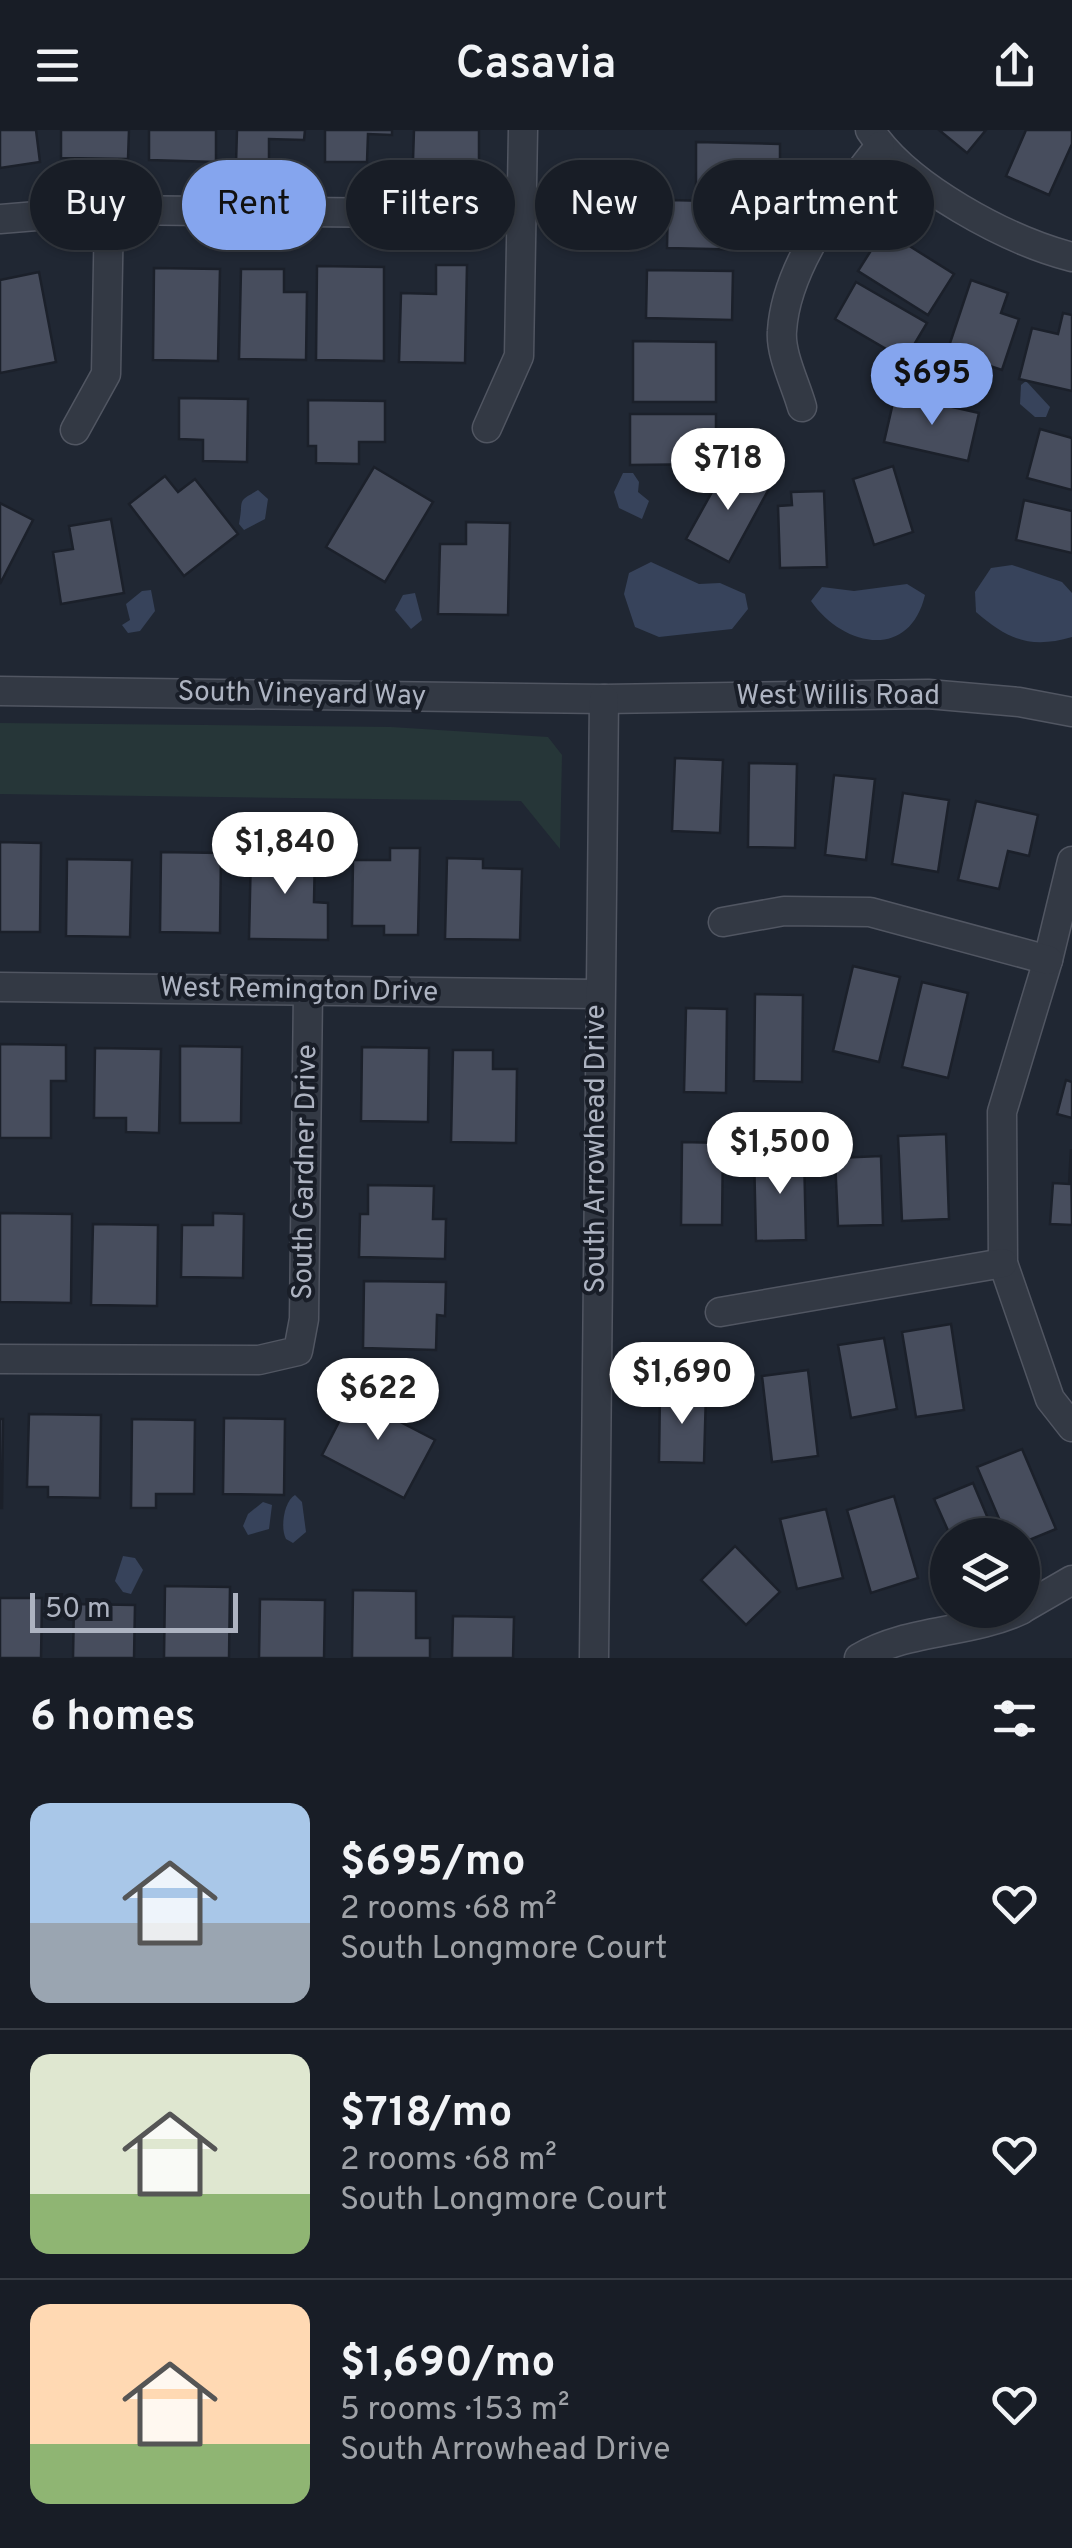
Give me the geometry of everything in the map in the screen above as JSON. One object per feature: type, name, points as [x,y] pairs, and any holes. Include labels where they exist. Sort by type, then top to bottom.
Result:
[{"type":"street","points":[[487,428],[518,356],[522,130]]},
{"type":"street","points":[[802,407],[782,333],[803,256],[875,138],[966,215],[1072,257]]},
{"type":"street","points":[[162,211],[522,214]]},
{"type":"street","points":[[0,219],[30,217]]},
{"type":"street","points":[[75,430],[106,374],[108,250]]},
{"type":"street","name":"South Vineyard Way","points":[[0,691],[604,699]]},
{"type":"street","name":"West Willis Road","points":[[604,699],[928,694],[1019,702],[1072,712]]},
{"type":"street","name":"South Arrowhead Drive","points":[[594,1658],[604,699]]},
{"type":"street","points":[[1072,861],[1048,960],[1002,1112],[1003,1264],[1050,1398],[1072,1427]]},
{"type":"street","points":[[723,922],[784,910],[870,912],[1048,960]]},
{"type":"street","name":"West Remington Drive","points":[[0,986],[598,994]]},
{"type":"street","name":"South Gardner Drive","points":[[0,1359],[260,1360],[298,1351],[304,1319],[308,991]]},
{"type":"street","points":[[720,1312],[1003,1264]]},
{"type":"street","points":[[1040,1599],[1072,1580]]},
{"type":"street","points":[[858,1658],[878,1647],[971,1628]]},
{"type":"shaded area","points":[[0,723],[391,727],[548,737],[562,755],[560,849],[521,801],[0,794]]},
{"type":"water","points":[[1026,381],[1050,407],[1046,417],[1035,417],[1020,404],[1021,385]]},
{"type":"water","points":[[623,473],[633,473],[639,482],[638,492],[649,501],[642,519],[619,508],[614,492]]},
{"type":"water","points":[[258,490],[268,499],[265,519],[244,530],[239,524],[242,502]]},
{"type":"water","points":[[651,562],[699,584],[720,583],[745,594],[748,609],[732,629],[659,637],[635,627],[624,594],[629,573]]},
{"type":"water","points":[[1012,565],[1062,582],[1072,593],[1072,637],[1032,642],[1010,635],[976,612],[975,592],[991,568]]},
{"type":"water","points":[[907,584],[925,595],[917,616],[905,631],[890,638],[856,637],[824,616],[811,601],[822,587],[854,591]]},
{"type":"water","points":[[151,590],[155,611],[140,631],[128,633],[122,625],[130,620],[126,604],[142,591]]},
{"type":"water","points":[[415,593],[422,620],[411,629],[395,610],[403,595]]},
{"type":"water","points":[[761,1125],[776,1134],[775,1144],[740,1146],[741,1133]]},
{"type":"water","points":[[295,1495],[302,1502],[306,1532],[293,1543],[286,1539],[283,1522],[288,1503]]},
{"type":"water","points":[[263,1502],[272,1505],[269,1529],[248,1535],[243,1526],[248,1514]]},
{"type":"water","points":[[123,1556],[135,1558],[143,1570],[131,1594],[123,1592],[115,1581]]},
{"type":"building","points":[[0,130],[36,130],[40,160],[0,168]]},
{"type":"building","points":[[61,130],[129,130],[128,159],[61,158]]},
{"type":"building","points":[[149,130],[216,130],[216,160],[149,160]]},
{"type":"building","points":[[237,130],[305,130],[304,140],[269,139],[269,160],[236,160]]},
{"type":"building","points":[[325,130],[392,130],[392,135],[368,134],[367,160],[325,160]]},
{"type":"building","points":[[414,130],[479,130],[479,160],[413,160]]},
{"type":"building","points":[[939,130],[986,130],[967,153]]},
{"type":"building","points":[[1026,130],[1072,130],[1072,144],[1049,195],[1006,176]]},
{"type":"building","points":[[696,142],[780,144],[780,160],[696,160]]},
{"type":"building","points":[[673,200],[693,201],[693,249],[673,248]]},
{"type":"building","points":[[871,250],[916,250],[954,274],[928,315],[858,271]]},
{"type":"building","points":[[436,265],[467,265],[465,363],[399,362],[401,293],[436,294]]},
{"type":"building","points":[[317,266],[384,267],[384,361],[316,360]]},
{"type":"building","points":[[154,268],[220,269],[218,361],[153,360]]},
{"type":"building","points":[[241,269],[284,269],[284,292],[307,292],[306,360],[239,359]]},
{"type":"building","points":[[647,270],[733,271],[732,320],[646,318]]},
{"type":"building","points":[[39,272],[56,362],[0,373],[0,280]]},
{"type":"building","points":[[971,280],[1008,293],[1001,313],[1019,319],[1002,370],[947,352]]},
{"type":"building","points":[[856,282],[927,323],[905,360],[835,319]]},
{"type":"building","points":[[1063,313],[1072,315],[1072,391],[1019,379],[1032,328],[1058,334]]},
{"type":"building","points":[[633,341],[716,342],[716,402],[633,402]]},
{"type":"building","points":[[895,394],[979,413],[968,461],[884,442]]},
{"type":"building","points":[[179,398],[248,399],[247,462],[203,461],[203,440],[179,439]]},
{"type":"building","points":[[308,400],[385,401],[385,442],[359,442],[359,464],[316,463],[316,446],[308,446]]},
{"type":"building","points":[[630,414],[716,414],[716,464],[630,465]]},
{"type":"building","points":[[1040,429],[1072,438],[1072,490],[1027,478]]},
{"type":"building","points":[[728,463],[770,487],[729,562],[686,539]]},
{"type":"building","points":[[893,466],[913,532],[874,545],[853,479]]},
{"type":"building","points":[[374,467],[433,502],[385,582],[326,547]]},
{"type":"building","points":[[165,476],[178,492],[195,479],[238,534],[184,576],[129,504]]},
{"type":"building","points":[[824,491],[827,567],[780,568],[778,506],[792,505],[791,492]]},
{"type":"building","points":[[1024,500],[1072,511],[1072,553],[1016,540]]},
{"type":"building","points":[[0,503],[33,520],[0,584]]},
{"type":"building","points":[[111,519],[124,593],[61,604],[53,552],[73,549],[69,526]]},
{"type":"building","points":[[466,522],[510,523],[508,615],[438,614],[440,544],[466,544]]},
{"type":"building","points":[[675,758],[723,760],[720,833],[672,831]]},
{"type":"building","points":[[749,763],[797,764],[795,848],[748,847]]},
{"type":"building","points":[[834,775],[875,779],[866,860],[825,855]]},
{"type":"building","points":[[903,793],[949,800],[938,872],[892,864]]},
{"type":"building","points":[[976,801],[1038,815],[1029,856],[1008,851],[999,889],[958,880]]},
{"type":"building","points":[[0,842],[41,843],[40,932],[0,932]]},
{"type":"building","points":[[390,848],[420,848],[418,935],[384,935],[384,926],[352,926],[353,860],[390,860]]},
{"type":"building","points":[[251,850],[315,852],[314,902],[328,903],[328,940],[249,939]]},
{"type":"building","points":[[161,852],[221,853],[220,933],[160,932]]},
{"type":"building","points":[[447,858],[483,859],[483,868],[522,869],[520,940],[445,939]]},
{"type":"building","points":[[67,859],[132,860],[130,937],[66,936]]},
{"type":"building","points":[[853,966],[900,977],[879,1062],[833,1051]]},
{"type":"building","points":[[922,982],[968,993],[948,1078],[902,1067]]},
{"type":"building","points":[[755,994],[803,995],[802,1082],[754,1081]]},
{"type":"building","points":[[686,1008],[727,1009],[726,1093],[684,1092]]},
{"type":"building","points":[[0,1044],[66,1045],[66,1081],[51,1081],[51,1138],[0,1138]]},
{"type":"building","points":[[180,1046],[242,1047],[241,1123],[180,1123]]},
{"type":"building","points":[[362,1047],[429,1048],[428,1122],[361,1121]]},
{"type":"building","points":[[95,1048],[161,1049],[159,1133],[126,1132],[126,1118],[94,1118]]},
{"type":"building","points":[[453,1050],[493,1050],[493,1069],[517,1069],[516,1143],[451,1142]]},
{"type":"building","points":[[1066,1080],[1072,1082],[1072,1118],[1057,1114]]},
{"type":"building","points":[[946,1134],[949,1219],[902,1221],[898,1136]]},
{"type":"building","points":[[682,1142],[723,1143],[722,1225],[681,1225]]},
{"type":"building","points":[[1071,1149],[1072,1225],[1050,1224],[1053,1183],[1069,1184]]},
{"type":"building","points":[[804,1153],[806,1240],[756,1241],[754,1154]]},
{"type":"building","points":[[881,1156],[883,1225],[838,1226],[835,1158]]},
{"type":"building","points":[[368,1185],[434,1186],[433,1219],[446,1219],[445,1259],[359,1257],[360,1214],[368,1214]]},
{"type":"building","points":[[0,1213],[72,1214],[71,1303],[0,1302]]},
{"type":"building","points":[[213,1213],[244,1214],[243,1278],[181,1277],[182,1225],[213,1225]]},
{"type":"building","points":[[93,1224],[158,1225],[157,1306],[91,1305]]},
{"type":"building","points":[[364,1281],[446,1282],[445,1316],[437,1315],[436,1350],[363,1348]]},
{"type":"building","points":[[951,1324],[964,1410],[916,1417],[902,1332]]},
{"type":"building","points":[[884,1338],[897,1409],[851,1418],[838,1345]]},
{"type":"building","points":[[808,1370],[818,1456],[772,1462],[762,1376]]},
{"type":"building","points":[[359,1383],[392,1400],[385,1414],[435,1440],[404,1498],[322,1455]]},
{"type":"building","points":[[660,1392],[706,1393],[704,1463],[659,1462]]},
{"type":"building","points":[[29,1414],[101,1415],[100,1498],[48,1497],[48,1487],[27,1487]]},
{"type":"building","points":[[224,1418],[285,1419],[284,1495],[223,1494]]},
{"type":"building","points":[[3,1419],[2,1508],[0,1508]]},
{"type":"building","points":[[132,1419],[195,1420],[194,1494],[156,1494],[156,1508],[131,1508]]},
{"type":"building","points":[[1022,1449],[1056,1529],[1040,1536],[1040,1518],[999,1518],[977,1467]]},
{"type":"building","points":[[973,1483],[988,1518],[942,1518],[934,1499]]},
{"type":"building","points":[[894,1496],[918,1578],[871,1593],[847,1510]]},
{"type":"building","points":[[826,1509],[843,1578],[797,1589],[780,1519]]},
{"type":"building","points":[[735,1546],[780,1592],[746,1625],[701,1580]]},
{"type":"building","points":[[165,1586],[230,1587],[229,1658],[164,1658]]},
{"type":"building","points":[[353,1590],[416,1591],[416,1638],[430,1638],[430,1658],[352,1658]]},
{"type":"building","points":[[0,1598],[42,1598],[41,1658],[0,1658]]},
{"type":"building","points":[[260,1599],[325,1600],[324,1658],[259,1658]]},
{"type":"building","points":[[74,1604],[135,1605],[134,1658],[73,1658]]},
{"type":"building","points":[[453,1616],[514,1617],[513,1658],[452,1658]]}]
